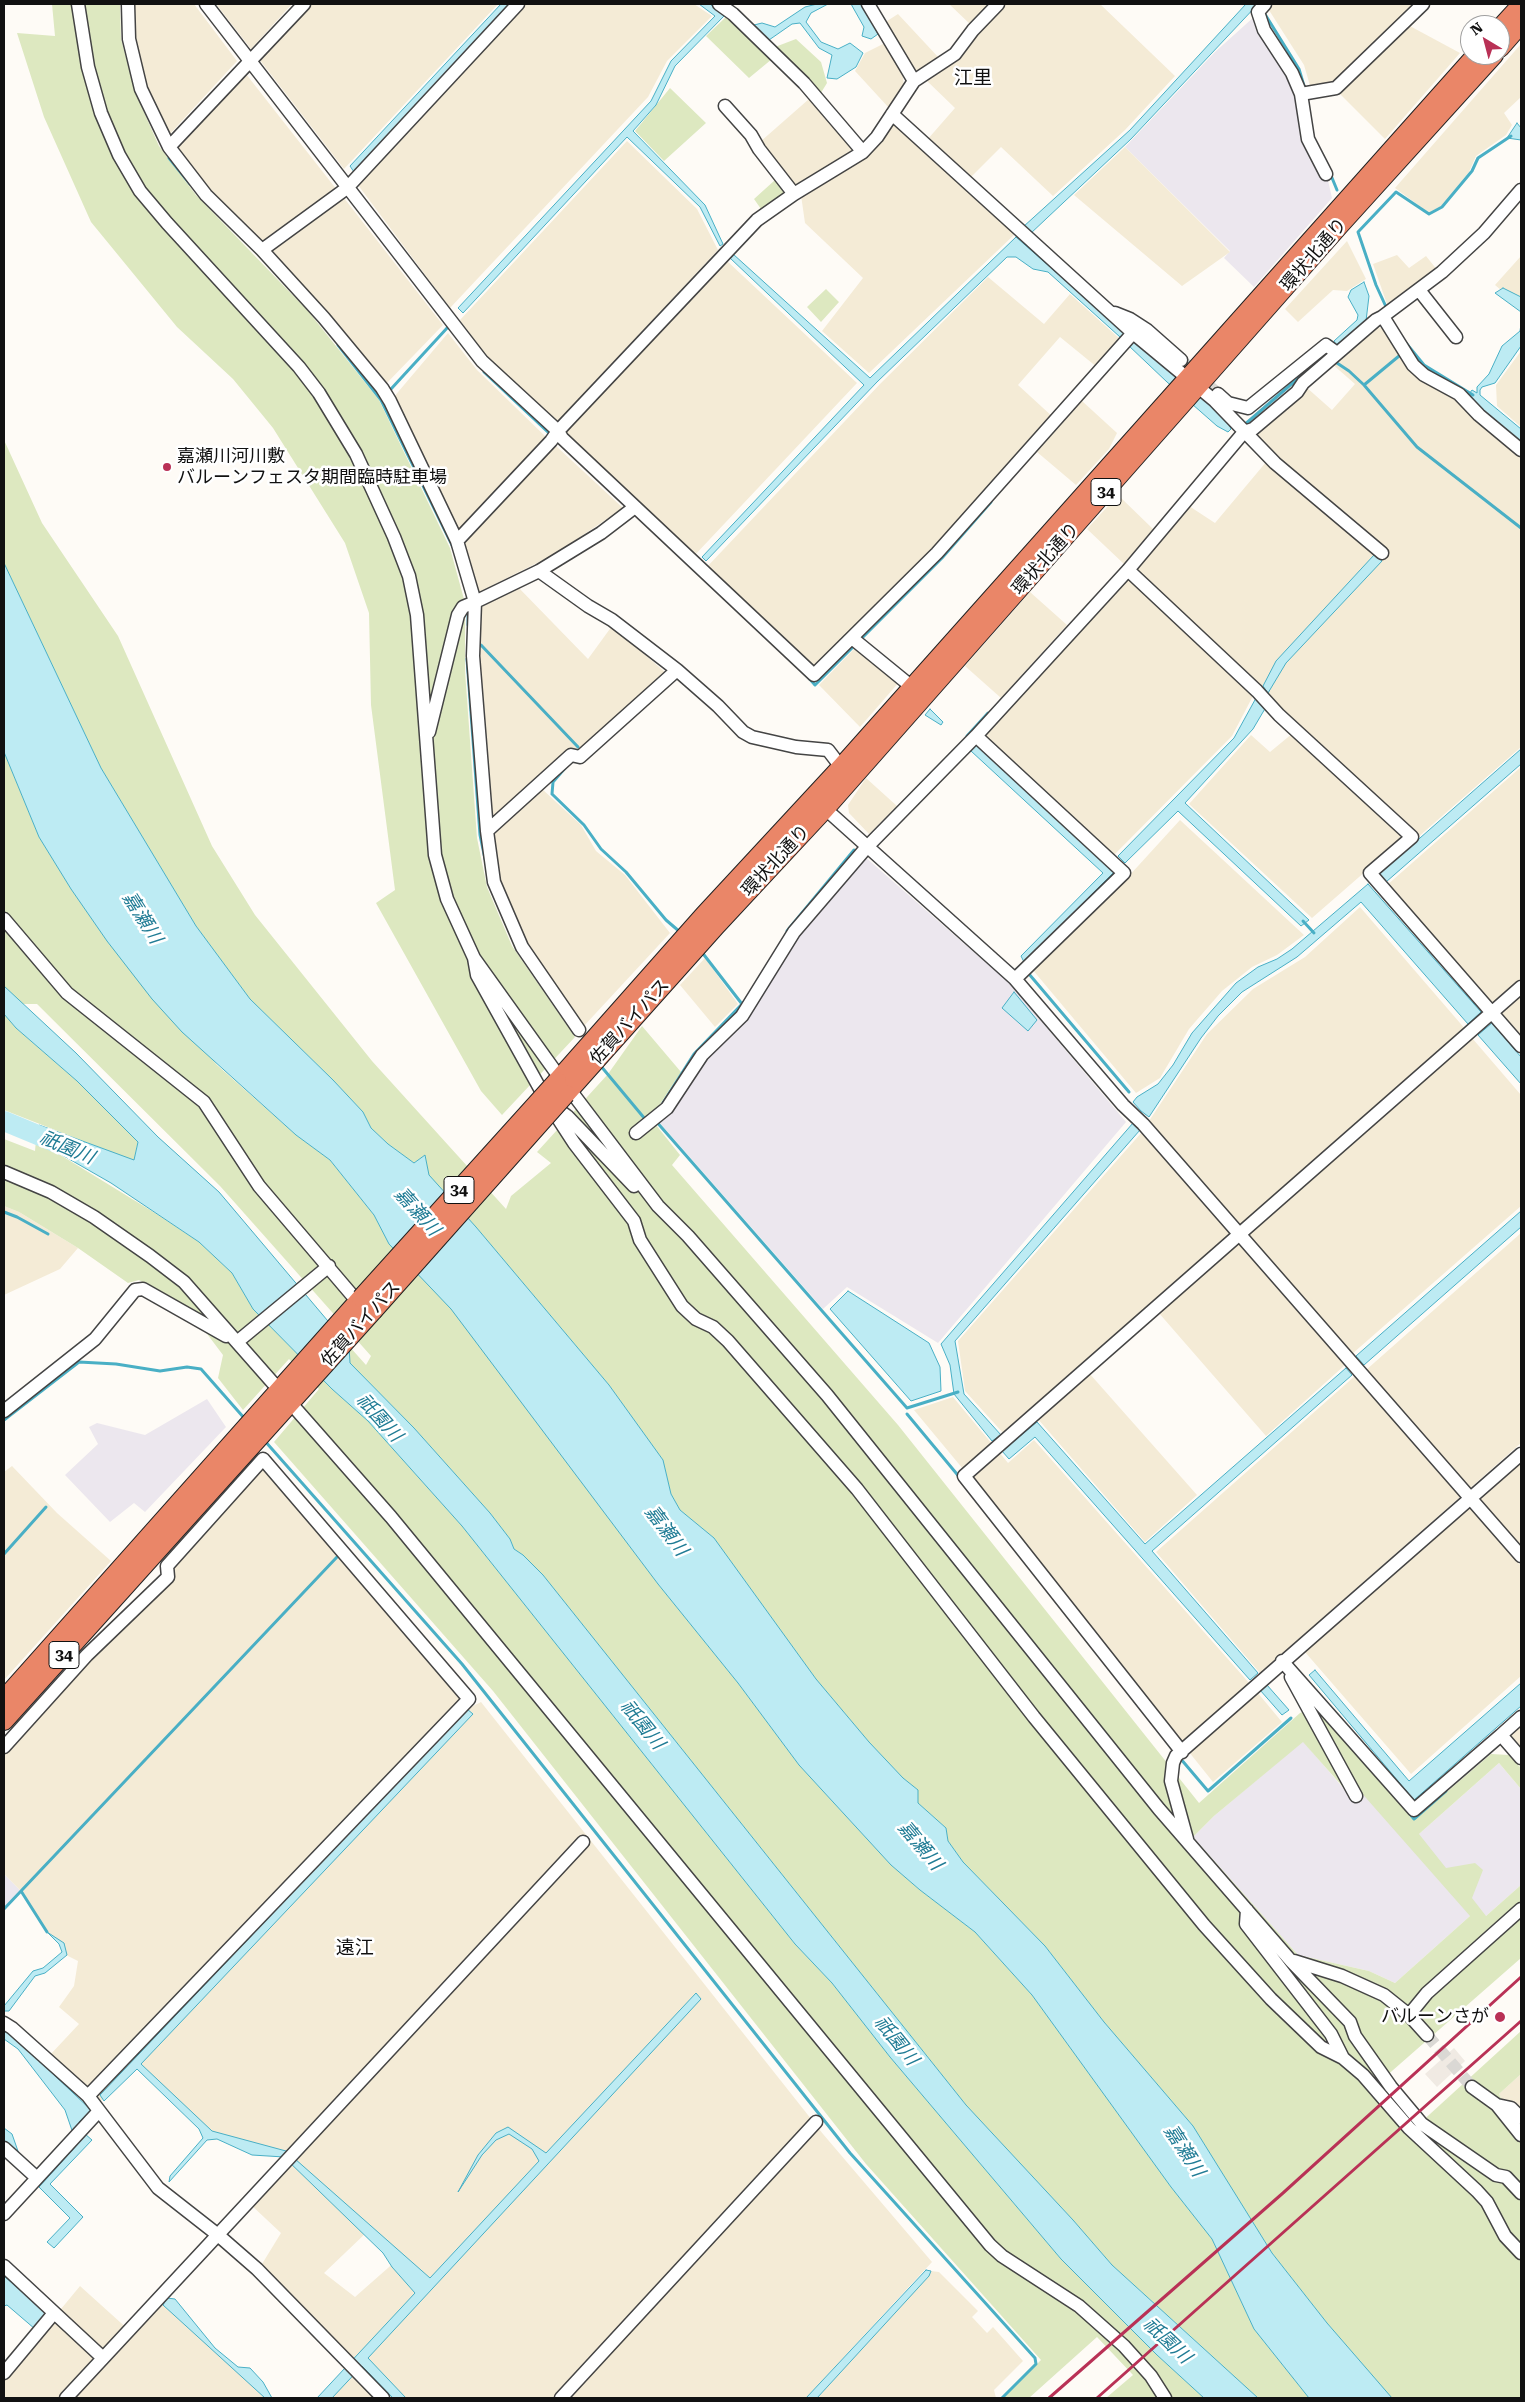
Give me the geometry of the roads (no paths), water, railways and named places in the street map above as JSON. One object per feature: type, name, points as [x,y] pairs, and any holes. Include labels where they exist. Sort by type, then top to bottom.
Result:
[{"type":"highway","points":[[1510,17],[1521,5]]},
{"type":"highway","points":[[1510,37],[1521,24]]},
{"type":"highway","name":"環状北通り","points":[[710,920],[819,803],[1193,382],[1467,65]]},
{"type":"highway","name":"環状北通り","points":[[819,803],[841,767],[912,687],[1340,225],[1485,65]]},
{"type":"highway","name":"佐賀バイパス","points":[[4,1722],[118,1583],[710,920]]},
{"type":"highway","name":"佐賀バイパス","points":[[4,1699],[118,1583]]},
{"type":"street","points":[[78,4],[88,67],[101,113],[119,155],[140,191],[166,223],[299,367],[319,393],[356,454],[409,576],[417,615],[435,855],[447,899],[474,958],[565,1084],[658,1206],[688,1236],[827,1395],[1188,1843],[1291,1961],[1350,2022],[1355,2036],[1391,2087],[1422,2124],[1496,2175],[1506,2177],[1521,2193]]},
{"type":"street","points":[[128,4],[129,39],[142,89],[169,147],[206,195],[262,250],[324,318],[390,400],[457,541],[469,605],[487,830],[494,882],[522,947],[579,1030]]},
{"type":"street","points":[[206,4],[342,191],[482,361],[558,431],[562,438],[631,510],[814,675],[856,641],[1133,333]]},
{"type":"street","points":[[169,147],[304,4]]},
{"type":"street","points":[[262,250],[342,191],[518,4]]},
{"type":"street","points":[[720,4],[733,14],[804,83],[863,152]]},
{"type":"street","points":[[868,4],[914,81]]},
{"type":"street","points":[[457,541],[757,220],[794,194],[863,152],[877,137],[914,81],[955,54],[973,30],[998,4]]},
{"type":"street","points":[[1305,94],[1336,88],[1423,4]]},
{"type":"street","points":[[1262,7],[1264,30],[1305,94],[1308,139],[1326,174]]},
{"type":"street","points":[[725,106],[751,135],[759,149],[794,194]]},
{"type":"street","points":[[892,114],[1133,333],[1193,382],[1275,463],[1382,553]]},
{"type":"street","points":[[1241,429],[1253,429],[1376,320],[1442,272],[1484,233],[1521,190]]},
{"type":"street","points":[[1419,290],[1456,337]]},
{"type":"street","points":[[1108,310],[1130,319],[1148,330],[1181,360]]},
{"type":"street","points":[[1386,313],[1413,365],[1424,375],[1460,394],[1478,415],[1521,450]]},
{"type":"street","points":[[1218,394],[1228,403],[1248,408],[1326,346],[1332,357]]},
{"type":"street","points":[[636,1133],[667,1108],[702,1055],[742,1016],[794,932],[866,848],[973,739],[1128,570],[1241,429]]},
{"type":"street","points":[[426,736],[431,730],[441,680],[458,615],[469,605],[539,571],[601,533],[631,510]]},
{"type":"street","points":[[1128,570],[1412,837],[1370,873],[1484,1020],[1521,1046]]},
{"type":"street","points":[[539,571],[588,606],[612,620],[677,670],[718,706],[743,732],[752,737],[796,747],[828,750],[841,767]]},
{"type":"street","points":[[856,641],[912,687]]},
{"type":"street","points":[[487,830],[571,755],[580,757],[677,670]]},
{"type":"street","points":[[973,739],[1124,873],[1014,980]]},
{"type":"street","points":[[819,803],[866,848],[1014,980],[1521,1556]]},
{"type":"street","points":[[4,920],[67,993],[204,1102],[259,1186],[364,1308]]},
{"type":"street","points":[[474,958],[478,975],[548,1103],[574,1143],[634,1221],[640,1240],[682,1306],[696,1319],[713,1327],[728,1341],[857,1489],[1034,1717],[1204,1925],[1271,1999],[1321,2047],[1343,2058],[1363,2075],[1409,2128],[1477,2190],[1488,2202],[1505,2236],[1521,2252]]},
{"type":"street","points":[[1182,1752],[964,1476],[1521,988]]},
{"type":"street","points":[[548,1103],[567,1116],[642,1194],[658,1206]]},
{"type":"street","points":[[4,1172],[51,1192],[94,1217],[184,1282],[391,1517],[990,2245],[1002,2256],[1079,2306],[1124,2346],[1152,2376],[1165,2398]]},
{"type":"street","points":[[237,1342],[328,1266]]},
{"type":"street","points":[[4,1411],[96,1339],[135,1290],[143,1289],[237,1342]]},
{"type":"street","points":[[1188,1843],[1171,1781],[1172,1763],[1176,1756],[1282,1661],[1521,1454]]},
{"type":"street","points":[[4,1747],[87,1655],[168,1577],[166,1566],[263,1459],[469,1699],[88,2096]]},
{"type":"street","points":[[1282,1661],[1414,1810],[1521,1717]]},
{"type":"street","points":[[1282,1661],[1356,1796]]},
{"type":"street","points":[[1501,1735],[1521,1758]]},
{"type":"street","points":[[66,2398],[583,1842]]},
{"type":"street","points":[[1409,2015],[1427,1993],[1521,1909]]},
{"type":"street","points":[[1247,1910],[1246,1924],[1331,2034],[1343,2058]]},
{"type":"street","points":[[1291,1961],[1342,1976],[1384,1996],[1409,2015],[1427,2035]]},
{"type":"street","points":[[4,2023],[88,2096],[158,2188],[257,2268],[383,2398]]},
{"type":"street","points":[[1472,2086],[1498,2105],[1521,2134]]},
{"type":"street","points":[[1498,2105],[1511,2108],[1521,2118]]},
{"type":"street","points":[[4,2214],[99,2111]]},
{"type":"street","points":[[562,2398],[816,2122]]},
{"type":"street","points":[[4,2148],[37,2178]]},
{"type":"street","points":[[4,2266],[103,2358]]},
{"type":"street","points":[[4,2372],[54,2313]]},
{"type":"water","points":[[501,4],[512,4],[354,172],[350,166]]},
{"type":"water","points":[[699,4],[710,4],[724,16],[675,66],[656,105],[633,131],[705,205],[723,244],[720,246],[700,207],[627,137],[463,313],[458,308],[651,101],[671,61],[715,16]]},
{"type":"water","points":[[828,4],[811,13],[806,22],[821,42],[838,49],[850,43],[863,53],[856,67],[837,79],[827,78],[832,55],[819,48],[800,23],[792,24],[769,40],[754,25],[762,23],[775,27],[805,7]]},
{"type":"water","points":[[851,4],[862,4],[878,34],[871,39],[862,36],[864,27]]},
{"type":"water","points":[[1246,4],[1258,4],[1131,139],[1030,234],[1023,227],[1130,130]]},
{"type":"water","points":[[1517,123],[1521,128],[1521,140],[1507,138]]},
{"type":"water","points":[[1016,237],[1125,333],[1120,337],[1048,272],[1033,269],[1016,257],[1007,257],[877,382],[706,561],[702,557],[864,385],[730,258],[733,254],[870,378]]},
{"type":"water","points":[[1364,282],[1369,296],[1366,321],[1336,345],[1334,341],[1357,320],[1358,315],[1348,297],[1351,290]]},
{"type":"water","points":[[1503,288],[1521,297],[1521,312],[1495,293]]},
{"type":"water","points":[[1521,324],[1521,346],[1495,383],[1482,387],[1480,395],[1521,429],[1521,442],[1478,407],[1469,394],[1472,390],[1477,393],[1477,387],[1489,374],[1502,346],[1520,331]]},
{"type":"water","points":[[1133,339],[1207,400],[1229,424],[1231,429],[1228,432],[1217,426],[1167,382],[1128,345]]},
{"type":"water","points":[[1374,555],[1382,561],[1286,663],[1268,693],[1263,686],[1276,661]]},
{"type":"water","name":"嘉瀬川","points":[[4,563],[101,768],[196,926],[250,999],[333,1080],[363,1112],[371,1128],[388,1144],[414,1163],[425,1155],[429,1175],[476,1227],[609,1385],[663,1460],[671,1494],[680,1510],[714,1538],[816,1679],[869,1742],[903,1778],[918,1790],[918,1803],[946,1828],[948,1841],[963,1862],[1045,1946],[1104,2022],[1193,2126],[1272,2253],[1327,2323],[1392,2398],[1309,2398],[1254,2329],[1212,2239],[1171,2187],[1032,1995],[975,1932],[891,1865],[799,1765],[738,1683],[658,1584],[451,1309],[389,1244],[374,1215],[330,1160],[296,1135],[182,1032],[152,999],[107,941],[71,889],[39,837],[4,752]]},
{"type":"water","points":[[1256,698],[1266,707],[1253,729],[1185,803],[1309,920],[1301,926],[1178,811],[1125,863],[1118,856],[1234,738]]},
{"type":"water","points":[[930,709],[943,722],[941,725],[925,715]]},
{"type":"water","points":[[977,745],[1114,872],[1024,962],[1021,956],[1103,873],[971,751]]},
{"type":"water","points":[[1521,749],[1521,764],[1386,882],[1378,875]]},
{"type":"water","points":[[1368,884],[1481,1012],[1468,1024],[1361,902],[1297,957],[1242,992],[1218,1016],[1201,1038],[1149,1117],[1141,1111],[1133,1102],[1137,1097],[1158,1084],[1173,1065],[1192,1033],[1236,983],[1258,967],[1277,959],[1292,949]]},
{"type":"water","points":[[4,986],[76,1053],[158,1137],[219,1192],[349,1346],[350,1363],[414,1428],[490,1513],[510,1539],[514,1549],[523,1555],[543,1575],[966,2105],[1073,2220],[1112,2265],[1258,2398],[1204,2398],[1157,2355],[1061,2259],[890,2057],[832,1983],[795,1944],[462,1526],[368,1421],[332,1389],[253,1309],[232,1273],[199,1242],[111,1183],[36,1140],[39,1125],[134,1160],[138,1142],[77,1081],[16,1028],[4,1014]]},
{"type":"water","points":[[1014,992],[1037,1020],[1028,1031],[1002,1008]]},
{"type":"water","points":[[1492,1023],[1521,1057],[1521,1084],[1478,1035]]},
{"type":"water","points":[[1133,1123],[1140,1130],[955,1341],[964,1394],[1001,1435],[992,1441],[954,1394],[950,1365],[941,1344]]},
{"type":"water","points":[[1521,1211],[1521,1227],[1364,1365],[1356,1356]]},
{"type":"water","points":[[848,1291],[929,1343],[940,1367],[941,1391],[911,1401],[830,1309]]},
{"type":"water","points":[[1346,1368],[1352,1375],[1152,1551],[1258,1673],[1250,1680],[1035,1437],[1009,1459],[1002,1451],[1037,1422],[1145,1544]]},
{"type":"water","points":[[1315,1670],[1409,1781],[1521,1683],[1521,1706],[1414,1800],[1309,1675]]},
{"type":"water","points":[[1267,1685],[1289,1710],[1282,1715],[1260,1690]]},
{"type":"water","points":[[467,1709],[473,1714],[141,2064],[212,2131],[286,2151],[430,2278],[539,2161],[532,2149],[509,2134],[496,2140],[482,2155],[458,2192],[478,2155],[496,2133],[508,2127],[546,2153],[696,1993],[701,1999],[368,2358],[406,2398],[393,2398],[362,2366],[332,2398],[317,2398],[415,2293],[392,2267],[383,2253],[284,2157],[252,2155],[217,2139],[207,2140],[169,2182],[170,2176],[203,2138],[199,2129],[137,2069],[104,2101],[100,2095]]},
{"type":"water","points":[[47,1932],[64,1943],[67,1955],[45,1973],[35,1976],[9,2011],[4,2011],[4,2006],[33,1971],[43,1968],[62,1952],[59,1944]]},
{"type":"water","points":[[4,2031],[14,2037],[91,2110],[79,2122],[85,2134],[92,2140],[50,2184],[83,2217],[54,2248],[47,2242],[70,2218],[39,2187],[77,2145],[65,2110],[18,2049],[4,2039]]},
{"type":"water","points":[[4,2128],[12,2134],[19,2154],[4,2140]]},
{"type":"water","points":[[926,2270],[931,2271],[929,2276],[817,2398],[806,2398]]},
{"type":"water","points":[[4,2276],[47,2313],[35,2329],[7,2305],[4,2306]]},
{"type":"water","points":[[167,2298],[175,2299],[215,2348],[238,2367],[250,2368],[263,2382],[272,2398],[265,2398],[163,2305]]},
{"type":"waterway","points":[[1263,11],[1299,69],[1304,86]]},
{"type":"waterway","points":[[1387,309],[1376,285],[1358,232],[1396,192],[1429,214],[1442,207],[1472,171],[1478,158],[1511,136]]},
{"type":"waterway","points":[[169,158],[190,184]]},
{"type":"waterway","points":[[1330,173],[1337,190]]},
{"type":"waterway","points":[[391,389],[448,327]]},
{"type":"waterway","points":[[1406,343],[1424,365],[1473,395]]},
{"type":"waterway","points":[[338,345],[381,400],[453,547]]},
{"type":"waterway","points":[[1243,426],[1325,355],[1327,357]]},
{"type":"waterway","points":[[1364,385],[1399,356]]},
{"type":"waterway","points":[[1334,361],[1349,371],[1364,385],[1417,447],[1521,528]]},
{"type":"waterway","points":[[484,372],[550,434]]},
{"type":"waterway","points":[[859,641],[942,558],[991,502]]},
{"type":"waterway","points":[[468,609],[468,625]]},
{"type":"waterway","points":[[481,645],[578,747]]},
{"type":"waterway","points":[[808,677],[815,685],[855,645]]},
{"type":"waterway","points":[[467,659],[480,835],[485,859]]},
{"type":"waterway","points":[[967,736],[988,713]]},
{"type":"waterway","points":[[566,767],[553,782],[552,794],[584,825],[601,849],[626,872],[666,920],[680,932]]},
{"type":"waterway","points":[[787,931],[854,850]]},
{"type":"waterway","points":[[1303,921],[1314,933]]},
{"type":"waterway","points":[[701,951],[742,1004]]},
{"type":"waterway","points":[[1029,974],[1129,1092]]},
{"type":"waterway","points":[[663,1103],[694,1054],[743,1003]]},
{"type":"waterway","points":[[600,1065],[645,1119]]},
{"type":"waterway","points":[[655,1120],[907,1408],[958,1392]]},
{"type":"waterway","name":"祇園川","points":[[4,1121],[62,1145]]},
{"type":"waterway","points":[[4,1212],[48,1234]]},
{"type":"waterway","points":[[4,1420],[79,1362],[116,1364],[160,1371],[187,1367],[201,1369],[245,1419]]},
{"type":"waterway","points":[[907,1414],[961,1479]]},
{"type":"waterway","points":[[264,1440],[462,1664],[850,2153],[1035,2358],[1036,2364],[1002,2398]]},
{"type":"waterway","points":[[4,1554],[46,1507]]},
{"type":"waterway","points":[[4,1909],[337,1557]]},
{"type":"waterway","points":[[1180,1758],[1208,1791],[1291,1718]]},
{"type":"waterway","points":[[1410,1814],[1414,1819],[1446,1791]]},
{"type":"waterway","points":[[21,1891],[47,1932]]},
{"type":"tunnel","points":[[1181,360],[1218,394]]},
{"type":"tunnel","points":[[1427,2035],[1472,2087]]},
{"type":"railway","points":[[1049,2398],[1283,2193],[1521,1977]]},
{"type":"railway","points":[[1097,2398],[1521,2021]]},
{"type":"place","name":"嘉瀬川河川敷 バルーンフェスタ期間臨時駐車場","points":[[167,467]]},
{"type":"place","name":"バルーンさが","points":[[1500,2017]]},
{"type":"district","name":"江里","points":[[973,78]]},
{"type":"district","name":"遠江","points":[[355,1948]]}]
